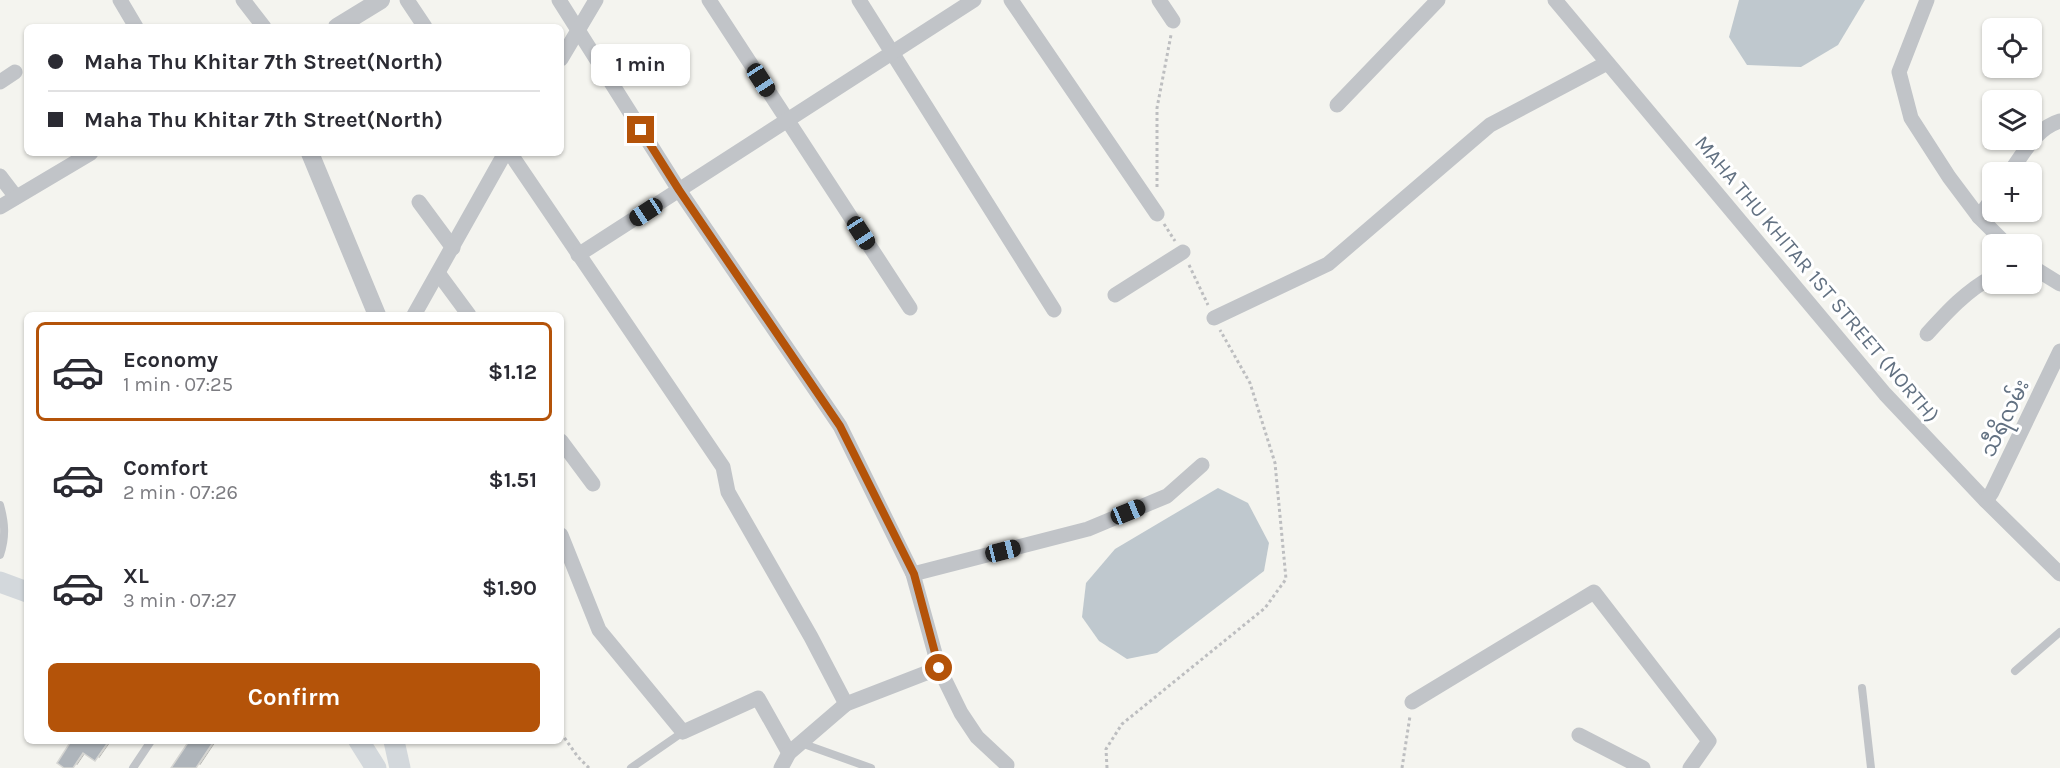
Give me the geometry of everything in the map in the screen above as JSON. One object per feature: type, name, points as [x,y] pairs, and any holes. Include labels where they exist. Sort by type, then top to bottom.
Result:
[{"type":"main road","points":[[0,582],[24,591]]},
{"type":"main road","points":[[361,744],[376,768]]},
{"type":"main road","points":[[395,744],[400,768]]},
{"type":"street","points":[[120,0],[134,24]]},
{"type":"street","points":[[243,0],[262,24]]},
{"type":"street","points":[[342,24],[381,0]]},
{"type":"street","points":[[407,0],[423,24]]},
{"type":"street","points":[[559,0],[679,190],[840,426],[914,574],[939,668],[961,713],[977,736],[1006,765]]},
{"type":"street","points":[[564,54],[596,0]]},
{"type":"street","points":[[709,0],[910,309]]},
{"type":"street","points":[[859,0],[1054,310]]},
{"type":"street","points":[[578,255],[974,0]]},
{"type":"street","points":[[1011,0],[1157,214]]},
{"type":"street","points":[[1159,0],[1173,21]]},
{"type":"street","points":[[1337,105],[1438,0]]},
{"type":"street","name":"MAHA THU KHITAR 1ST STREET (NORTH)","points":[[1555,0],[1885,394],[1986,501],[2060,574]]},
{"type":"street","points":[[1927,0],[1899,72],[1911,118],[1949,177],[1979,217],[1996,234]]},
{"type":"street","points":[[1214,318],[1328,264],[1490,125],[1607,63]]},
{"type":"street","points":[[0,82],[15,72]]},
{"type":"street","points":[[2017,162],[2038,134],[2049,124],[2060,121]]},
{"type":"street","points":[[0,207],[86,156]]},
{"type":"street","points":[[311,156],[376,312]]},
{"type":"street","points":[[416,312],[503,156]]},
{"type":"street","points":[[512,156],[723,467],[728,492],[811,637],[846,704]]},
{"type":"street","points":[[0,176],[16,197]]},
{"type":"street","points":[[419,202],[453,248]]},
{"type":"street","points":[[1979,217],[1982,213]]},
{"type":"street","points":[[1115,295],[1183,252]]},
{"type":"street","points":[[438,273],[467,312]]},
{"type":"street","points":[[2042,273],[2060,284]]},
{"type":"street","points":[[1927,334],[1959,300],[1982,282]]},
{"type":"street","name":"သီရိလမ်း","points":[[1986,501],[2060,351]]},
{"type":"street","points":[[564,445],[593,484]]},
{"type":"street","points":[[914,574],[1088,529],[1167,496],[1202,465]]},
{"type":"street","points":[[564,543],[598,630],[684,732],[758,698],[789,753]]},
{"type":"street","points":[[1412,702],[1594,592],[1709,741],[1690,768]]},
{"type":"street","points":[[781,768],[789,753],[846,704],[939,668]]},
{"type":"street","points":[[1579,735],[1643,768]]},
{"type":"lane","points":[[0,505],[4,518],[5,540],[0,555]]},
{"type":"lane","points":[[2015,671],[2060,632]]},
{"type":"lane","points":[[1862,688],[1870,768]]},
{"type":"lane","points":[[632,768],[684,732]]},
{"type":"lane","points":[[801,743],[871,768]]},
{"type":"lane","points":[[133,768],[149,744]]},
{"type":"path","points":[[1107,768],[1106,749],[1122,724],[1265,608],[1286,579],[1275,463],[1250,383],[1214,318],[1183,252],[1157,214],[1157,108],[1173,21]]},
{"type":"path","points":[[1402,768],[1412,702]]},
{"type":"path","points":[[564,737],[589,768]]},
{"type":"shaded area","points":[[1739,0],[1865,0],[1838,45],[1801,67],[1747,65],[1729,37]]},
{"type":"shaded area","points":[[1218,488],[1248,503],[1269,543],[1264,571],[1157,653],[1127,659],[1099,641],[1082,617],[1086,583],[1115,549]]},
{"type":"building","points":[[69,744],[107,744],[95,761],[83,753],[73,768],[64,768],[57,763]]},
{"type":"building","points":[[187,744],[212,744],[196,768],[171,768]]},
{"type":"route","points":[[641,130],[679,190],[840,426],[914,574],[939,668]]}]
